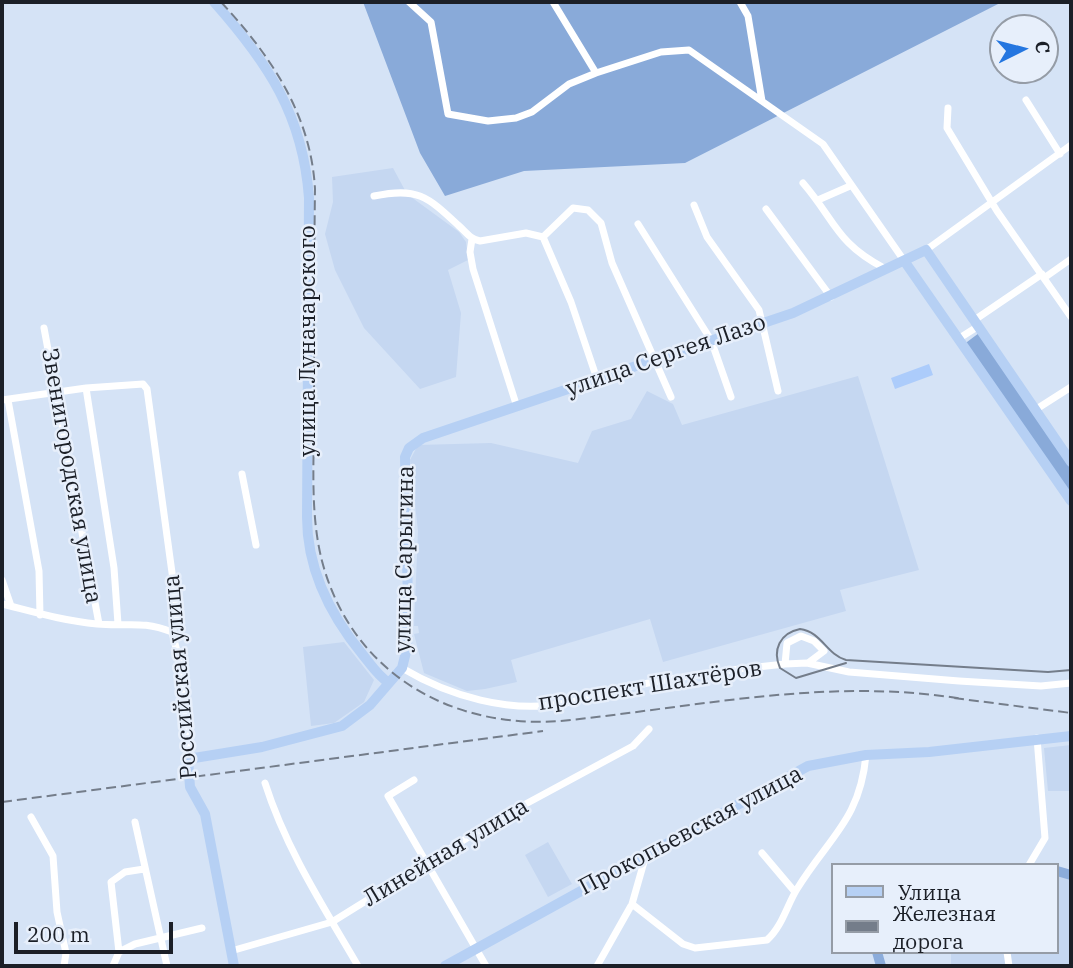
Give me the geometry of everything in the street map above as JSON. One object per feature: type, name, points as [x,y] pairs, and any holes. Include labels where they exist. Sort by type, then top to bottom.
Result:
[{"type":"main road","name":"улица Луначарского","points":[[214,2],[278,86],[303,149],[309,198],[307,522],[310,550],[328,606],[346,634],[389,683]]},
{"type":"main road","name":"улица Сергея Лазо","points":[[423,438],[764,323],[831,297],[884,268],[905,262],[926,250]]},
{"type":"main road","points":[[926,250],[1071,463]]},
{"type":"main road","points":[[905,262],[1071,501]]},
{"type":"main road","name":"улица Сарыгина","points":[[188,759],[262,747],[342,726],[370,705],[402,668],[407,648],[408,606],[405,457],[409,448],[423,438]]},
{"type":"main road","name":"Прокопьевская улица","points":[[445,966],[808,766],[866,755],[929,752],[1037,737],[1071,736]]},
{"type":"main road","name":"Российская улица","points":[[188,759],[190,787],[205,814],[234,966]]},
{"type":"street","points":[[409,2],[430,22],[448,114],[488,121],[516,118],[532,112],[569,84],[596,72],[661,52],[689,50],[823,144],[905,262]]},
{"type":"street","points":[[553,2],[596,72]]},
{"type":"street","points":[[740,2],[748,16],[762,101]]},
{"type":"street","points":[[1026,100],[1060,154]]},
{"type":"street","points":[[948,108],[947,128],[994,204],[1071,317]]},
{"type":"street","points":[[926,250],[1070,148]]},
{"type":"street","points":[[803,183],[818,200],[835,230],[856,251],[884,268]]},
{"type":"street","points":[[818,200],[850,186]]},
{"type":"street","points":[[374,196],[409,191],[416,194],[446,213],[472,239],[494,240],[526,233],[542,237]]},
{"type":"street","points":[[694,205],[706,237],[752,298],[764,323],[778,391]]},
{"type":"street","points":[[542,237],[568,211],[579,207],[596,215],[612,263],[671,397]]},
{"type":"street","points":[[766,209],[831,297]]},
{"type":"street","points":[[638,224],[711,340],[730,397]]},
{"type":"street","points":[[542,237],[572,302],[597,379]]},
{"type":"street","points":[[472,239],[470,252],[473,270],[517,407]]},
{"type":"street","points":[[958,339],[975,324],[1071,258]]},
{"type":"street","name":"Звенигородская улица","points":[[44,327],[99,624]]},
{"type":"street","name":"Российская улица","points":[[86,388],[143,384],[147,389],[168,533],[177,618],[172,632],[179,659],[188,759]]},
{"type":"street","points":[[1035,410],[1071,387]]},
{"type":"street","points":[[40,615],[39,571],[5,400],[86,388],[114,568],[118,624]]},
{"type":"street","points":[[242,474],[256,545]]},
{"type":"street","points":[[2,580],[11,606]]},
{"type":"street","points":[[2,604],[40,615],[99,624],[141,623],[172,632]]},
{"type":"street","points":[[785,664],[787,643],[801,636],[814,641],[824,652],[807,663]]},
{"type":"street","name":"проспект Шахтёров","points":[[402,668],[437,687],[461,695],[503,703],[546,706],[632,685],[807,663],[849,672],[959,681],[1041,686],[1071,683]]},
{"type":"street","name":"Линейная улица","points":[[231,951],[332,922],[496,820],[633,746],[649,729]]},
{"type":"street","points":[[1030,863],[1045,838],[1037,737]]},
{"type":"street","points":[[632,904],[683,944],[695,948],[718,948],[767,940],[795,892],[852,811],[861,791],[866,755]]},
{"type":"street","points":[[414,780],[388,796],[486,966]]},
{"type":"street","points":[[265,783],[278,824],[358,966]]},
{"type":"street","points":[[31,817],[53,856],[57,912],[66,953],[64,966]]},
{"type":"street","points":[[135,822],[167,966]]},
{"type":"street","points":[[762,853],[795,892]]},
{"type":"street","points":[[597,966],[632,904],[646,855]]},
{"type":"street","points":[[113,966],[120,952],[111,882],[125,872],[144,869]]},
{"type":"street","points":[[120,952],[202,928]]},
{"type":"shaded area","points":[[363,2],[1002,2],[685,163],[524,171],[445,196],[420,153]]},
{"type":"shaded area","points":[[393,168],[407,194],[459,232],[466,242],[468,260],[448,270],[461,313],[456,377],[420,389],[364,328],[335,270],[325,234],[333,202],[332,177]]},
{"type":"shaded area","points":[[979,333],[1071,467],[1071,496],[963,345]]},
{"type":"shaded area","points":[[929,364],[933,375],[895,389],[891,378]]},
{"type":"shaded area","points":[[858,376],[919,570],[840,590],[846,611],[663,662],[650,619],[511,660],[517,682],[467,691],[424,673],[414,634],[419,633],[418,626],[414,626],[418,531],[410,460],[418,445],[491,443],[578,463],[592,431],[631,419],[647,391],[673,404],[682,425]]},
{"type":"shaded area","points":[[344,642],[374,680],[364,702],[334,723],[311,726],[303,647]]},
{"type":"shaded area","points":[[1071,745],[1071,791],[1048,791],[1044,748]]},
{"type":"shaded area","points":[[548,842],[572,884],[548,897],[525,855]]},
{"type":"shaded area","points":[[1059,874],[1071,879],[1071,966],[951,966],[951,954],[1059,954]]},
{"type":"waterway","points":[[1059,872],[1071,875]]},
{"type":"waterway","points":[[878,954],[881,966]]},
{"type":"tram line","points":[[846,663],[796,678],[780,668],[777,655],[783,638],[800,629],[814,634],[833,653],[846,660],[1048,672],[1071,670]]},
{"type":"railway","points":[[221,2],[256,43],[285,87],[306,136],[315,189],[314,488],[318,543],[337,601],[358,636],[384,665],[415,688],[450,706],[488,717],[529,722],[571,720],[718,701],[816,692],[914,693],[963,699]]},
{"type":"railway","points":[[954,698],[1071,713]]},
{"type":"railway","points":[[2,802],[543,731]]}]
